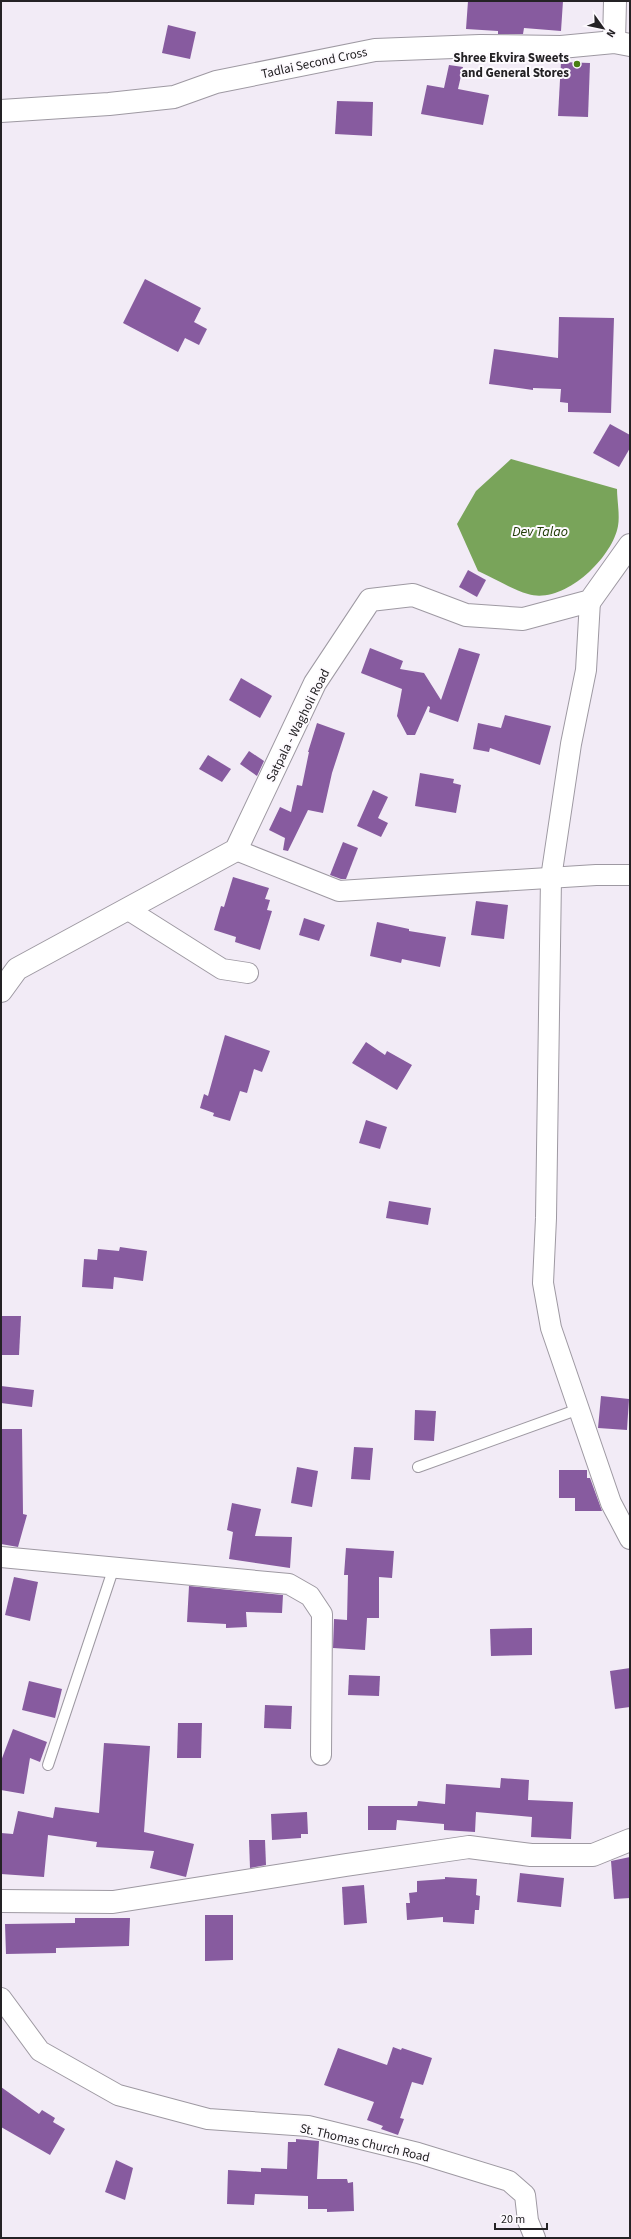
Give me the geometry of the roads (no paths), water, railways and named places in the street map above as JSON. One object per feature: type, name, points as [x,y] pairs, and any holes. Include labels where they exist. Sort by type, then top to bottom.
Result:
[{"type":"main road","points":[[615,1],[622,43]]},
{"type":"main road","name":"Tadlai Second Cross","points":[[1,111],[109,104],[174,97],[216,82],[375,50],[480,46],[562,47],[622,43]]},
{"type":"main road","points":[[590,601],[630,545]]},
{"type":"main road","name":"Satpala - Wagholi Road","points":[[236,850],[315,683],[370,600],[414,595],[466,614],[523,618],[590,601]]},
{"type":"main road","points":[[1,991],[9,966],[127,909],[236,850]]},
{"type":"main road","points":[[1,1902],[113,1902],[346,1864],[470,1847],[531,1855],[593,1855],[630,1840]]},
{"type":"street","points":[[590,601],[586,670],[570,744],[551,878],[546,1218],[543,1283],[551,1328],[611,1504],[630,1539]]},
{"type":"street","points":[[236,850],[339,891],[551,878],[630,875]]},
{"type":"street","points":[[127,909],[222,969],[248,973]]},
{"type":"street","points":[[1,1557],[289,1584],[310,1596],[322,1614],[321,1756]]},
{"type":"street","name":"St. Thomas Church Road","points":[[1,1998],[40,2051],[118,2095],[208,2119],[308,2126],[418,2153],[509,2181],[525,2195],[528,2221],[535,2238]]},
{"type":"lane","points":[[418,1467],[579,1409]]},
{"type":"lane","points":[[48,1766],[114,1568]]},
{"type":"water","name":"Dev Talao","points":[[511,459],[617,489],[619,522],[614,539],[596,565],[570,586],[556,593],[542,596],[528,594],[478,571],[457,524],[476,491]]},
{"type":"place","name":"Shree Ekvira Sweets and General Stores","points":[[577,64]]}]
